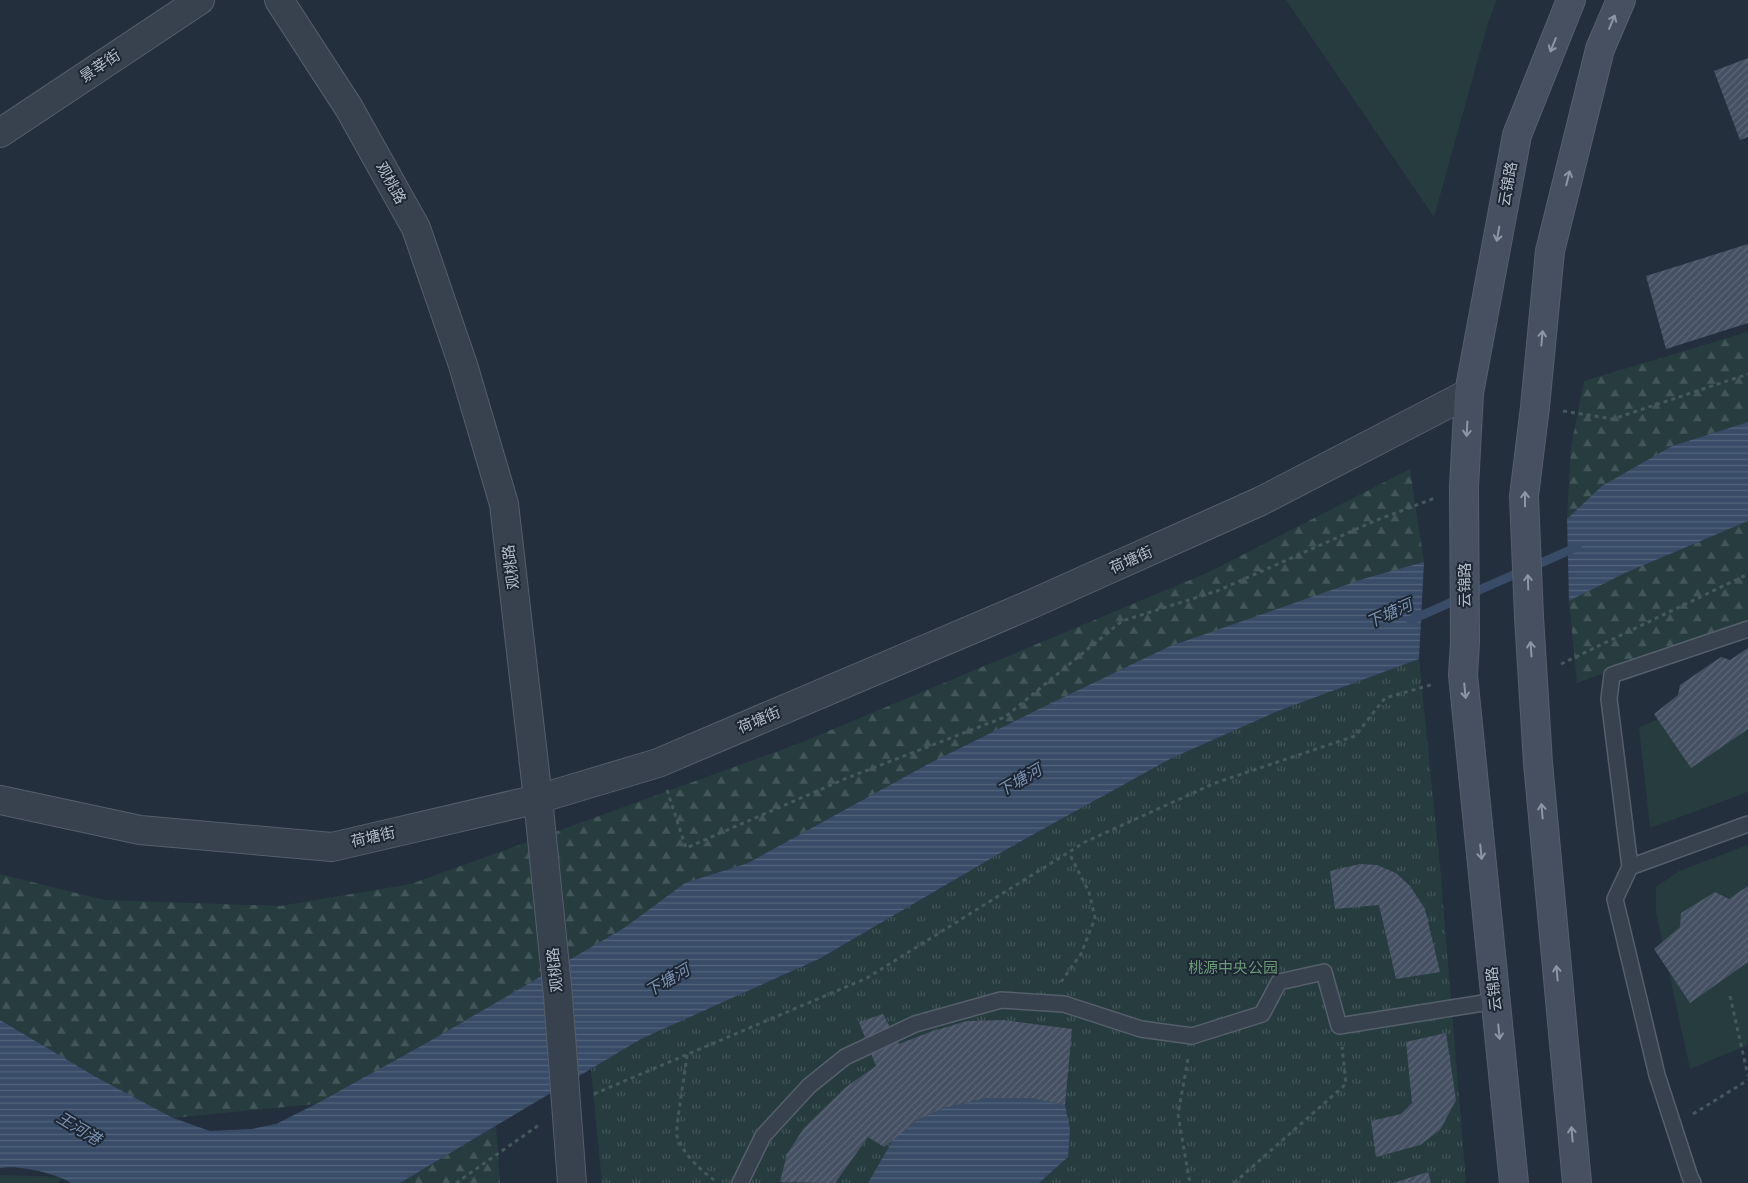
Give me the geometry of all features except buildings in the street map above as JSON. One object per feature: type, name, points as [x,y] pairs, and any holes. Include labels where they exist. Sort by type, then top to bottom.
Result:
[{"type":"main road","name":"云锦路","points":[[1514,1183],[1463,675],[1466,642],[1464,487],[1469,393],[1517,134],[1571,0]]},
{"type":"main road","points":[[1577,1183],[1538,763],[1524,496],[1535,407],[1550,251],[1600,48],[1621,0]]},
{"type":"street","name":"景莘街","points":[[0,133],[200,0]]},
{"type":"street","name":"观桃路","points":[[279,0],[349,108],[416,228],[463,365],[504,504],[538,799],[558,996],[572,1183]]},
{"type":"street","name":"荷塘街","points":[[0,800],[140,830],[332,847],[538,799],[658,763],[1027,606],[1252,505],[1469,393]]},
{"type":"lane","points":[[1694,1183],[1690,1177],[1673,1126],[1658,1075],[1616,898],[1630,867],[1609,699],[1612,676],[1748,629]]},
{"type":"lane","points":[[1630,867],[1748,824]]},
{"type":"lane","points":[[740,1183],[763,1136],[808,1086],[845,1057],[915,1024],[1001,1000],[1064,1004],[1141,1028],[1192,1036],[1262,1014],[1279,982],[1324,972],[1340,1026],[1496,1000]]},
{"type":"path","points":[[1535,407],[1613,419],[1748,374]]},
{"type":"path","points":[[658,763],[686,848],[847,778],[1005,717],[1122,621],[1217,591],[1377,520],[1464,487]]},
{"type":"path","points":[[1533,678],[1748,574]]},
{"type":"path","points":[[456,1183],[567,1106],[868,978],[1085,842],[1214,782],[1355,736],[1385,698],[1463,675]]},
{"type":"path","points":[[1047,1003],[1081,954],[1095,918],[1089,892],[1069,852]]},
{"type":"path","points":[[1730,996],[1748,1076]]},
{"type":"path","points":[[1234,1183],[1346,1084],[1340,1026]]},
{"type":"path","points":[[1192,1036],[1178,1114],[1189,1179],[1192,1183]]},
{"type":"path","points":[[687,1054],[676,1134],[688,1156],[709,1177],[719,1183]]},
{"type":"path","points":[[1673,1126],[1748,1080]]},
{"type":"green space","points":[[1286,0],[1497,0],[1488,23],[1434,217]]},
{"type":"green space","points":[[1748,332],[1748,422],[1671,446],[1567,519],[1571,447],[1584,381]]},
{"type":"green space","points":[[1410,469],[1424,562],[1168,647],[1039,709],[930,763],[748,863],[685,883],[624,928],[430,1041],[316,1104],[173,1118],[96,1077],[0,1020],[0,874],[104,900],[280,906],[411,884],[795,745],[1207,573]]},
{"type":"green space","points":[[1748,521],[1748,621],[1577,683],[1569,601],[1625,573]]},
{"type":"green space","name":"桃源中央公园","points":[[1419,659],[1440,866],[1466,1183],[602,1183],[591,1069],[641,1039],[819,959],[1016,844],[1172,758],[1278,711]]},
{"type":"green space","points":[[1748,685],[1748,792],[1650,828],[1639,727]]},
{"type":"green space","points":[[1748,845],[1748,1045],[1690,1069],[1656,913],[1656,887],[1679,871]]},
{"type":"green space","points":[[496,1126],[500,1183],[400,1183]]},
{"type":"green space","points":[[0,1175],[61,1177],[59,1183],[0,1183]]},
{"type":"water","points":[[1748,422],[1748,521],[1625,573],[1569,601],[1567,519],[1602,486],[1672,446]]},
{"type":"water","name":"王河港","points":[[1424,562],[1419,659],[1278,711],[1172,758],[1016,844],[819,959],[641,1039],[400,1183],[71,1183],[64,1179],[36,1171],[8,1167],[0,1168],[0,1020],[96,1077],[173,1118],[210,1131],[252,1129],[276,1124],[430,1041],[624,928],[685,883],[748,863],[930,763],[1039,709],[1168,647],[1363,579]]},
{"type":"water","points":[[986,1098],[1030,1098],[1065,1105],[1070,1129],[1068,1157],[1039,1183],[868,1183],[894,1138],[917,1120],[944,1108]]},
{"type":"waterway","name":"下塘河","points":[[1411,620],[1577,547]]}]
